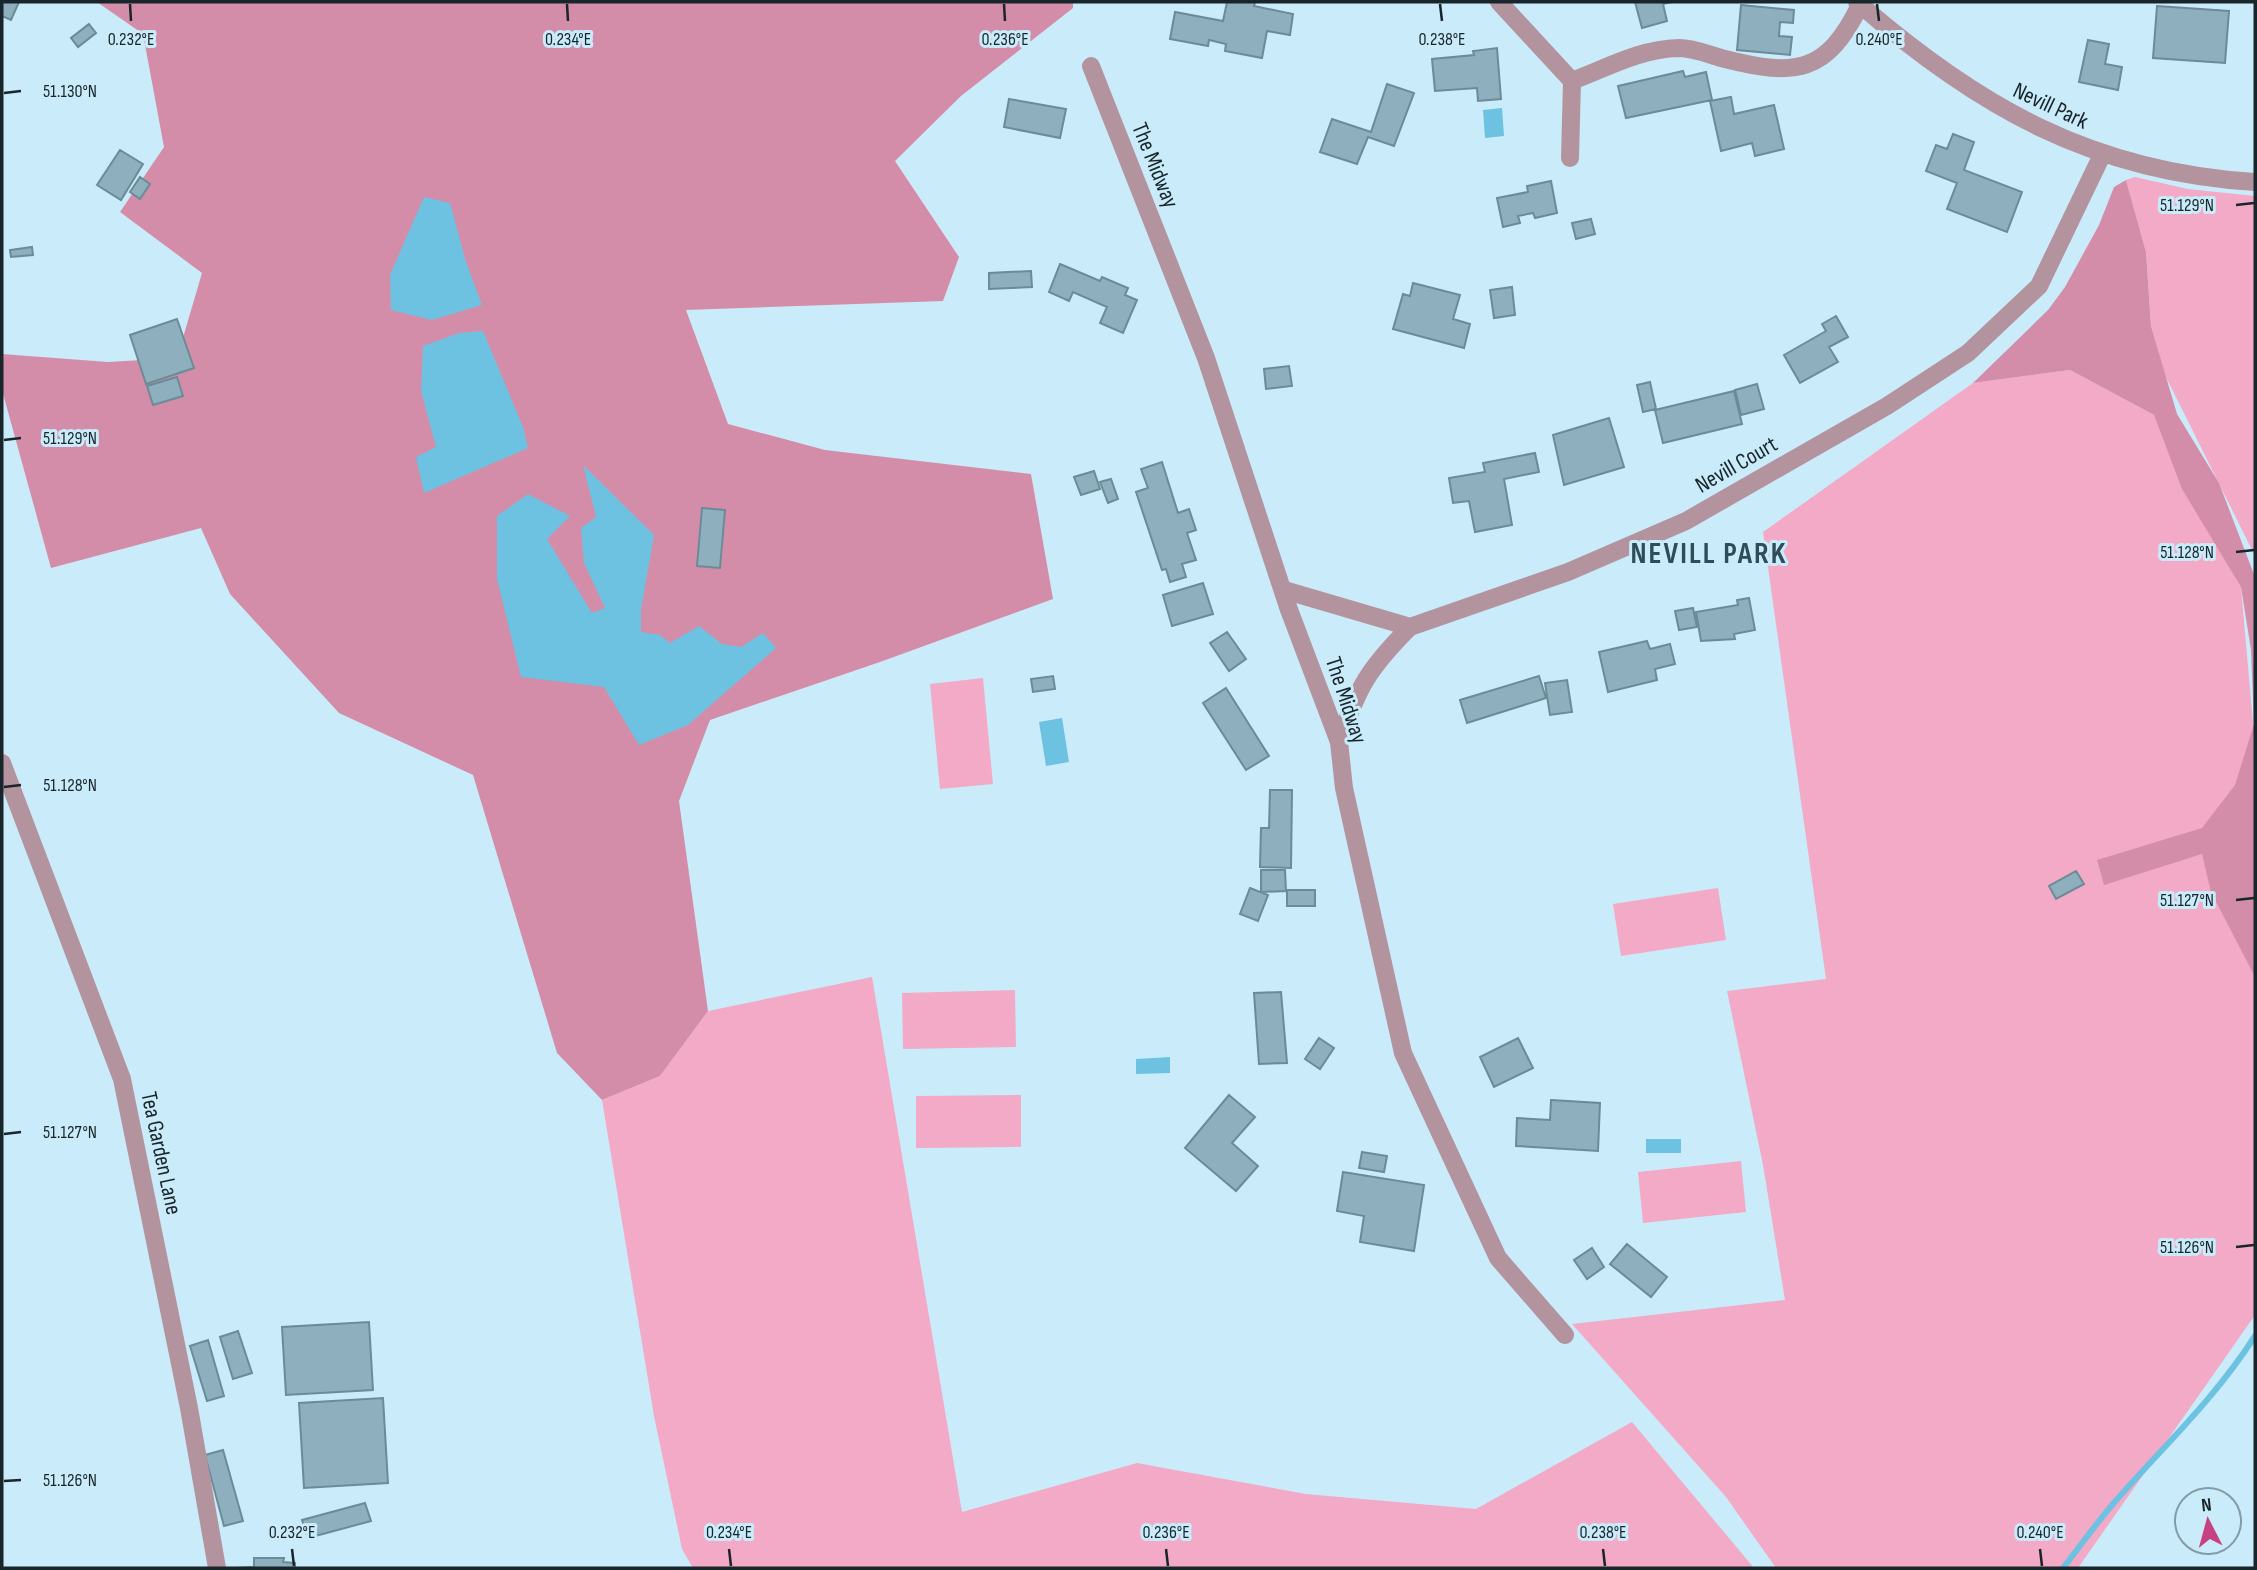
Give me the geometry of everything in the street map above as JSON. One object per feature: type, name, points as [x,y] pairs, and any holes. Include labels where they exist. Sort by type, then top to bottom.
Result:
[{"type":"street","points":[[1499,2],[1572,81],[1570,158]]},
{"type":"street","points":[[1572,81],[1633,56],[1669,49],[1688,49],[1770,69],[1790,68],[1808,63],[1835,48],[1859,3]]},
{"type":"street","name":"Nevill Park","points":[[1859,3],[1987,102],[2044,131],[2102,155],[2155,168],[2255,182]]},
{"type":"street","name":"The Midway","points":[[1091,66],[1206,358],[1339,743],[1345,792],[1403,1053],[1498,1258],[1565,1335]]},
{"type":"street","name":"Nevill Court","points":[[1410,627],[1568,572],[1686,521],[1887,406],[1968,353],[2039,286],[2102,155]]},
{"type":"street","points":[[1284,590],[1410,627],[1372,666],[1356,695],[1339,743]]},
{"type":"street","name":"Tea Garden Lane","points":[[2,763],[122,1079],[189,1408],[217,1568]]},
{"type":"shaded area","points":[[97,2],[1073,2],[1073,8],[961,96],[895,161],[959,257],[943,301],[686,310],[728,424],[825,450],[1031,474],[1053,599],[710,720],[679,801],[708,1011],[660,1076],[602,1100],[557,1053],[473,775],[339,713],[230,594],[201,528],[51,568],[2,390],[2,354],[108,362],[177,358],[202,273],[120,212],[164,147],[143,34]]},
{"type":"shaded area","points":[[2135,177],[2188,189],[2255,196],[2255,556],[2165,375],[2151,326],[2146,252],[2126,180]]},
{"type":"shaded area","points":[[2126,180],[2146,252],[2151,326],[2177,414],[2219,483],[2255,577],[2255,977],[2211,892],[2202,854],[2104,885],[2097,860],[2202,828],[2235,785],[2254,724],[2251,650],[2241,587],[2182,489],[2154,415],[2070,370],[1973,383],[2048,310],[2065,287],[2099,225],[2114,187]]},
{"type":"shaded area","points":[[2070,370],[2154,415],[2241,587],[2255,746],[2255,1315],[2078,1568],[1776,1568],[1726,1497],[1572,1324],[1785,1300],[1763,1165],[1727,991],[1826,979],[1763,532],[1973,383]]},
{"type":"shaded area","points":[[983,678],[993,784],[940,789],[930,684]]},
{"type":"shaded area","points":[[1718,888],[1726,940],[1621,956],[1613,904]]},
{"type":"shaded area","points":[[872,977],[962,1512],[1137,1463],[1306,1494],[1476,1509],[1632,1422],[1754,1568],[693,1568],[682,1549],[654,1416],[602,1100],[660,1076],[708,1011]]},
{"type":"shaded area","points":[[1015,990],[1016,1047],[903,1049],[902,993]]},
{"type":"shaded area","points":[[1021,1095],[1021,1147],[916,1148],[916,1096]]},
{"type":"shaded area","points":[[1741,1161],[1746,1212],[1643,1223],[1638,1172]]},
{"type":"water","points":[[1502,108],[1504,136],[1485,138],[1483,110]]},
{"type":"water","points":[[424,197],[450,203],[466,262],[482,305],[432,320],[391,310],[390,275]]},
{"type":"water","points":[[483,331],[523,427],[528,448],[424,493],[416,457],[436,447],[421,391],[423,346],[459,333]]},
{"type":"water","points":[[583,465],[654,535],[641,609],[641,632],[660,635],[670,643],[699,626],[722,644],[741,647],[763,633],[776,648],[688,725],[639,745],[604,687],[521,677],[497,579],[497,516],[528,494],[570,516],[547,539],[592,613],[605,608],[584,563],[581,528],[596,517]]},
{"type":"water","points":[[1062,718],[1069,762],[1046,766],[1039,722]]},
{"type":"water","points":[[1170,1057],[1170,1073],[1136,1074],[1136,1059]]},
{"type":"water","points":[[1646,1139],[1681,1139],[1681,1153],[1646,1153]]},
{"type":"building","points":[[2,2],[19,2],[11,20],[2,16]]},
{"type":"building","points":[[1227,2],[1255,2],[1254,6],[1293,14],[1290,35],[1267,31],[1262,58],[1225,51],[1226,44],[1209,40],[1208,46],[1170,39],[1175,12],[1223,21]]},
{"type":"building","points":[[1635,2],[1672,2],[1663,4],[1667,21],[1642,28]]},
{"type":"building","points":[[1741,5],[1794,10],[1793,23],[1780,22],[1779,36],[1792,37],[1790,55],[1737,50]]},
{"type":"building","points":[[2157,6],[2229,11],[2225,63],[2153,58]]},
{"type":"building","points":[[89,24],[96,33],[78,47],[71,38]]},
{"type":"building","points":[[2088,40],[2109,44],[2105,64],[2122,67],[2118,90],[2079,82]]},
{"type":"building","points":[[1497,48],[1501,99],[1478,101],[1477,88],[1435,91],[1432,59],[1474,55],[1473,51]]},
{"type":"building","points":[[1683,71],[1685,77],[1706,72],[1712,100],[1626,118],[1618,86]]},
{"type":"building","points":[[1387,84],[1414,93],[1394,146],[1368,137],[1357,164],[1320,152],[1332,119],[1371,132]]},
{"type":"building","points":[[1731,97],[1734,114],[1774,105],[1784,149],[1755,156],[1752,143],[1721,151],[1710,101]]},
{"type":"building","points":[[1009,99],[1066,109],[1060,138],[1004,127]]},
{"type":"building","points":[[1953,134],[1974,142],[1964,170],[2022,192],[2007,232],[1947,209],[1957,183],[1926,171],[1936,145],[1947,149]]},
{"type":"building","points":[[120,150],[143,164],[121,200],[97,185]]},
{"type":"building","points":[[140,177],[150,184],[140,199],[130,192]]},
{"type":"building","points":[[1551,181],[1557,213],[1535,218],[1533,213],[1518,216],[1520,223],[1503,227],[1497,198],[1528,192],[1527,186]]},
{"type":"building","points":[[1591,219],[1595,234],[1576,239],[1572,223]]},
{"type":"building","points":[[32,247],[33,255],[11,257],[10,250]]},
{"type":"building","points":[[1060,264],[1100,281],[1102,277],[1128,288],[1125,295],[1137,300],[1123,333],[1100,323],[1107,307],[1073,292],[1069,301],[1049,292]]},
{"type":"building","points":[[1031,271],[1032,287],[989,289],[989,273]]},
{"type":"building","points":[[1413,283],[1460,295],[1453,319],[1470,324],[1464,348],[1393,329],[1403,294],[1410,296]]},
{"type":"building","points":[[1512,287],[1515,315],[1494,318],[1490,290]]},
{"type":"building","points":[[1836,316],[1848,337],[1829,347],[1838,362],[1800,383],[1784,355],[1826,331],[1822,324]]},
{"type":"building","points":[[177,319],[194,368],[146,384],[130,335]]},
{"type":"building","points":[[1289,366],[1292,386],[1266,389],[1264,369]]},
{"type":"building","points":[[177,377],[183,396],[153,405],[147,386]]},
{"type":"building","points":[[1650,382],[1656,409],[1643,412],[1637,385]]},
{"type":"building","points":[[1757,384],[1764,409],[1741,415],[1735,390]]},
{"type":"building","points":[[1734,391],[1742,424],[1663,443],[1655,410]]},
{"type":"building","points":[[1609,418],[1624,467],[1564,485],[1553,435]]},
{"type":"building","points":[[1535,453],[1539,472],[1504,479],[1512,525],[1475,532],[1469,501],[1453,503],[1449,478],[1485,472],[1483,463]]},
{"type":"building","points":[[1162,462],[1178,513],[1189,509],[1196,530],[1187,533],[1196,560],[1182,564],[1186,577],[1170,582],[1166,569],[1162,570],[1136,492],[1148,488],[1141,469]]},
{"type":"building","points":[[1094,471],[1100,489],[1081,495],[1074,477]]},
{"type":"building","points":[[1111,479],[1118,499],[1108,503],[1100,482]]},
{"type":"building","points":[[702,508],[725,510],[720,568],[697,566]]},
{"type":"building","points":[[1203,583],[1213,614],[1172,626],[1163,595]]},
{"type":"building","points":[[1749,598],[1755,630],[1734,634],[1735,639],[1701,641],[1696,612],[1738,605],[1737,600]]},
{"type":"building","points":[[1693,608],[1697,627],[1679,630],[1675,611]]},
{"type":"building","points":[[1227,632],[1246,659],[1229,671],[1210,643]]},
{"type":"building","points":[[1647,641],[1650,649],[1670,644],[1675,664],[1655,669],[1657,680],[1608,692],[1599,652]]},
{"type":"building","points":[[1053,676],[1055,689],[1033,692],[1031,679]]},
{"type":"building","points":[[1539,676],[1546,698],[1467,723],[1460,700]]},
{"type":"building","points":[[1567,680],[1572,712],[1550,715],[1545,683]]},
{"type":"building","points":[[1226,688],[1269,756],[1246,770],[1203,703]]},
{"type":"building","points":[[1270,790],[1292,790],[1291,868],[1260,867],[1261,828],[1269,828]]},
{"type":"building","points":[[1261,870],[1285,870],[1286,891],[1261,892]]},
{"type":"building","points":[[2076,871],[2084,884],[2056,899],[2049,886]]},
{"type":"building","points":[[1250,888],[1268,895],[1258,921],[1240,914]]},
{"type":"building","points":[[1287,890],[1315,890],[1315,906],[1287,906]]},
{"type":"building","points":[[1281,992],[1287,1063],[1259,1064],[1254,993]]},
{"type":"building","points":[[1319,1038],[1334,1048],[1320,1069],[1305,1059]]},
{"type":"building","points":[[1518,1038],[1533,1068],[1494,1087],[1480,1057]]},
{"type":"building","points":[[1229,1095],[1255,1117],[1232,1143],[1258,1166],[1236,1191],[1185,1148]]},
{"type":"building","points":[[1551,1100],[1600,1103],[1598,1151],[1516,1146],[1517,1118],[1550,1120]]},
{"type":"building","points":[[1362,1152],[1387,1156],[1384,1172],[1359,1168]]},
{"type":"building","points":[[1343,1172],[1424,1185],[1414,1251],[1360,1242],[1364,1216],[1337,1211]]},
{"type":"building","points":[[1627,1244],[1667,1277],[1651,1297],[1610,1264]]},
{"type":"building","points":[[1592,1248],[1604,1267],[1587,1279],[1574,1260]]},
{"type":"building","points":[[369,1322],[373,1390],[286,1395],[282,1327]]},
{"type":"building","points":[[238,1331],[252,1373],[233,1379],[220,1337]]},
{"type":"building","points":[[208,1340],[224,1396],[207,1401],[190,1346]]},
{"type":"building","points":[[383,1398],[388,1483],[304,1488],[299,1403]]},
{"type":"building","points":[[223,1450],[243,1521],[224,1526],[205,1455]]},
{"type":"building","points":[[365,1503],[371,1521],[308,1538],[302,1520]]},
{"type":"building","points":[[254,1558],[284,1558],[283,1562],[295,1563],[295,1568],[236,1568],[254,1567]]},
{"type":"waterway","points":[[2063,1568],[2112,1505],[2207,1400],[2255,1336]]},
{"type":"district","name":"NEVILL PARK","points":[[1709,553]]}]
